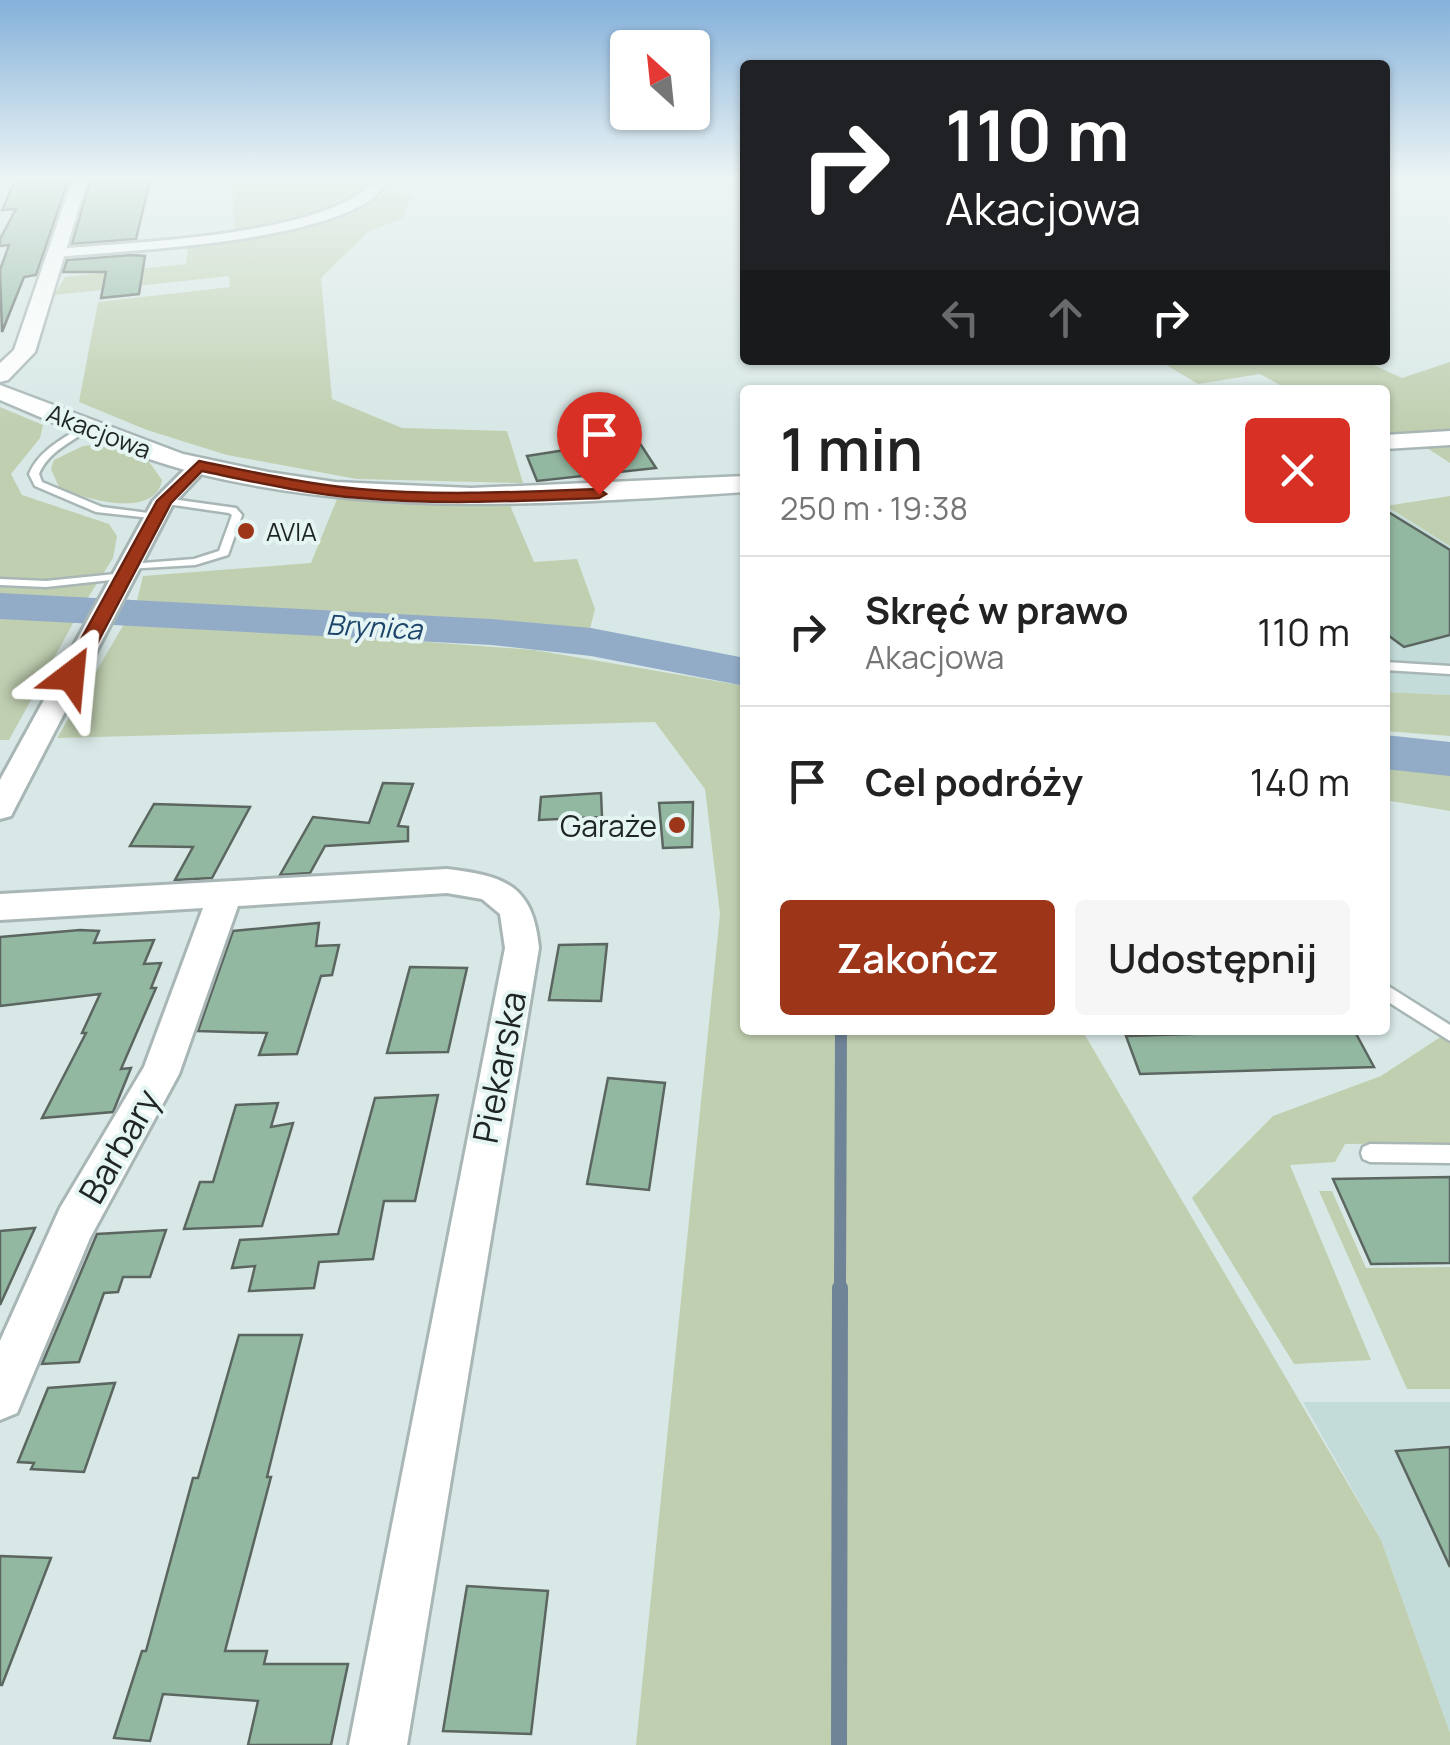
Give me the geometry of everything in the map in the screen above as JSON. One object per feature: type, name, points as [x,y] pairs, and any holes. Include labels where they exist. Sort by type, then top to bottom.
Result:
[{"type":"street","points":[[0,374],[24,352],[53,262]]},
{"type":"street","name":"Akacjowa","points":[[0,392],[199,466],[292,485],[448,498],[555,496],[740,484]]},
{"type":"street","points":[[1390,442],[1450,438]]},
{"type":"street","name":"Akacjowa","points":[[0,808],[160,509],[199,466]]},
{"type":"street","name":"Piekarska","points":[[0,906],[448,880],[490,886],[505,895],[521,918],[522,948],[378,1745]]},
{"type":"street","name":"Barbary","points":[[0,1396],[75,1223],[160,1074],[226,892]]},
{"type":"lane","points":[[0,582],[46,584],[126,574],[224,553],[237,516],[232,510],[100,510],[38,484],[34,474],[38,464],[88,427]]},
{"type":"lane","points":[[1390,666],[1450,670]]},
{"type":"lane","points":[[1390,994],[1450,1034]]},
{"type":"lane","points":[[1370,1153],[1450,1154]]},
{"type":"shaded area","points":[[1390,509],[1450,546],[1450,695],[1390,692]]},
{"type":"shaded area","points":[[1303,1402],[1450,1402],[1450,1733],[1381,1540]]},
{"type":"green space","points":[[337,262],[321,278],[332,399],[402,428],[507,431],[523,483],[357,479],[227,455],[147,430],[79,402],[98,302],[230,287],[229,276],[54,295],[65,277],[186,264]]},
{"type":"green space","points":[[1450,362],[1450,463],[1424,446],[1390,437],[1390,385],[1280,385],[1260,374],[1198,384],[1166,365],[1374,365],[1402,378]]},
{"type":"green space","points":[[0,407],[43,425],[40,438],[11,474],[22,495],[109,524],[117,536],[113,558],[84,604],[0,600]]},
{"type":"green space","points":[[109,443],[147,459],[162,480],[157,492],[146,500],[117,503],[59,487],[51,469],[54,460],[83,446]]},
{"type":"green space","points":[[1450,496],[1450,546],[1390,508],[1390,505]]},
{"type":"green space","points":[[337,499],[509,503],[534,562],[577,559],[595,609],[588,637],[136,605],[143,576],[311,563]]},
{"type":"green space","points":[[0,612],[77,616],[9,740],[0,740]]},
{"type":"green space","points":[[127,619],[534,650],[740,685],[740,1035],[1085,1035],[1381,1540],[1450,1733],[1450,1745],[636,1745],[720,914],[705,789],[655,722],[57,738]]},
{"type":"green space","points":[[1390,692],[1450,695],[1450,736],[1390,731]]},
{"type":"green space","points":[[1390,766],[1450,771],[1450,811],[1390,801]]},
{"type":"green space","points":[[1442,1036],[1450,1042],[1450,1143],[1345,1144],[1335,1162],[1290,1165],[1371,1360],[1294,1364],[1192,1198],[1273,1116],[1381,1076]]},
{"type":"green space","points":[[1319,1191],[1332,1191],[1366,1268],[1450,1267],[1450,1389],[1407,1389]]},
{"type":"building","points":[[3,262],[40,262],[36,275],[24,277],[2,332]]},
{"type":"building","points":[[66,262],[144,262],[139,294],[101,298],[106,272],[63,272]]},
{"type":"building","points":[[624,419],[656,468],[537,481],[527,456],[610,443],[598,423]]},
{"type":"building","points":[[1390,513],[1450,550],[1450,635],[1404,647],[1390,637]]},
{"type":"building","points":[[383,783],[413,784],[398,826],[408,827],[408,841],[325,846],[310,873],[280,875],[313,817],[369,823]]},
{"type":"building","points":[[601,793],[602,817],[539,820],[541,797]]},
{"type":"building","name":"Garaże","points":[[693,802],[692,847],[663,848],[659,803]]},
{"type":"building","points":[[154,804],[250,807],[212,878],[175,880],[193,847],[130,846]]},
{"type":"building","points":[[319,923],[316,946],[339,945],[332,975],[321,976],[297,1054],[259,1055],[267,1033],[198,1031],[233,931]]},
{"type":"building","points":[[99,931],[94,943],[154,940],[144,964],[161,963],[151,988],[156,988],[121,1069],[131,1068],[113,1112],[42,1118],[86,1033],[82,1033],[100,994],[0,1006],[0,937]]},
{"type":"building","points":[[607,944],[601,1001],[549,1000],[559,945]]},
{"type":"building","points":[[410,967],[467,968],[448,1052],[387,1053]]},
{"type":"building","points":[[1357,1035],[1374,1067],[1140,1074],[1126,1036]]},
{"type":"building","points":[[608,1078],[665,1083],[649,1190],[587,1184]]},
{"type":"building","points":[[438,1095],[415,1201],[384,1201],[373,1259],[319,1262],[314,1288],[249,1291],[255,1266],[232,1268],[240,1240],[338,1234],[375,1098]]},
{"type":"building","points":[[278,1103],[271,1127],[293,1123],[262,1226],[184,1229],[200,1182],[213,1182],[236,1105]]},
{"type":"building","points":[[1450,1177],[1450,1263],[1371,1264],[1333,1179]]},
{"type":"building","points":[[35,1228],[0,1305],[0,1231]]},
{"type":"building","points":[[166,1230],[150,1277],[123,1277],[118,1292],[104,1293],[79,1362],[42,1364],[97,1234]]},
{"type":"building","points":[[239,1335],[302,1335],[267,1477],[271,1477],[225,1651],[267,1651],[264,1664],[348,1664],[331,1745],[248,1745],[258,1701],[163,1694],[150,1741],[114,1738],[142,1651],[146,1651],[193,1478],[198,1478]]},
{"type":"building","points":[[115,1383],[84,1472],[31,1469],[34,1463],[18,1462],[48,1388]]},
{"type":"building","points":[[1450,1447],[1450,1567],[1396,1451]]},
{"type":"building","points":[[0,1556],[51,1558],[2,1685],[0,1685]]},
{"type":"building","points":[[467,1586],[548,1591],[531,1734],[443,1731]]},
{"type":"waterway","name":"Brynica","points":[[0,606],[491,632],[591,642],[740,671]]},
{"type":"waterway","name":"Brynica","points":[[1390,753],[1450,759]]},
{"type":"waterway","points":[[840,1290],[841,1035]]},
{"type":"waterway","points":[[839,1745],[840,1288]]},
{"type":"place","name":"AVIA","points":[[246,531]]},
{"type":"place","name":"Garaże","points":[[677,825]]},
{"type":"route","points":[[71,676],[164,501],[199,466],[359,494],[448,498],[599,494]]}]
